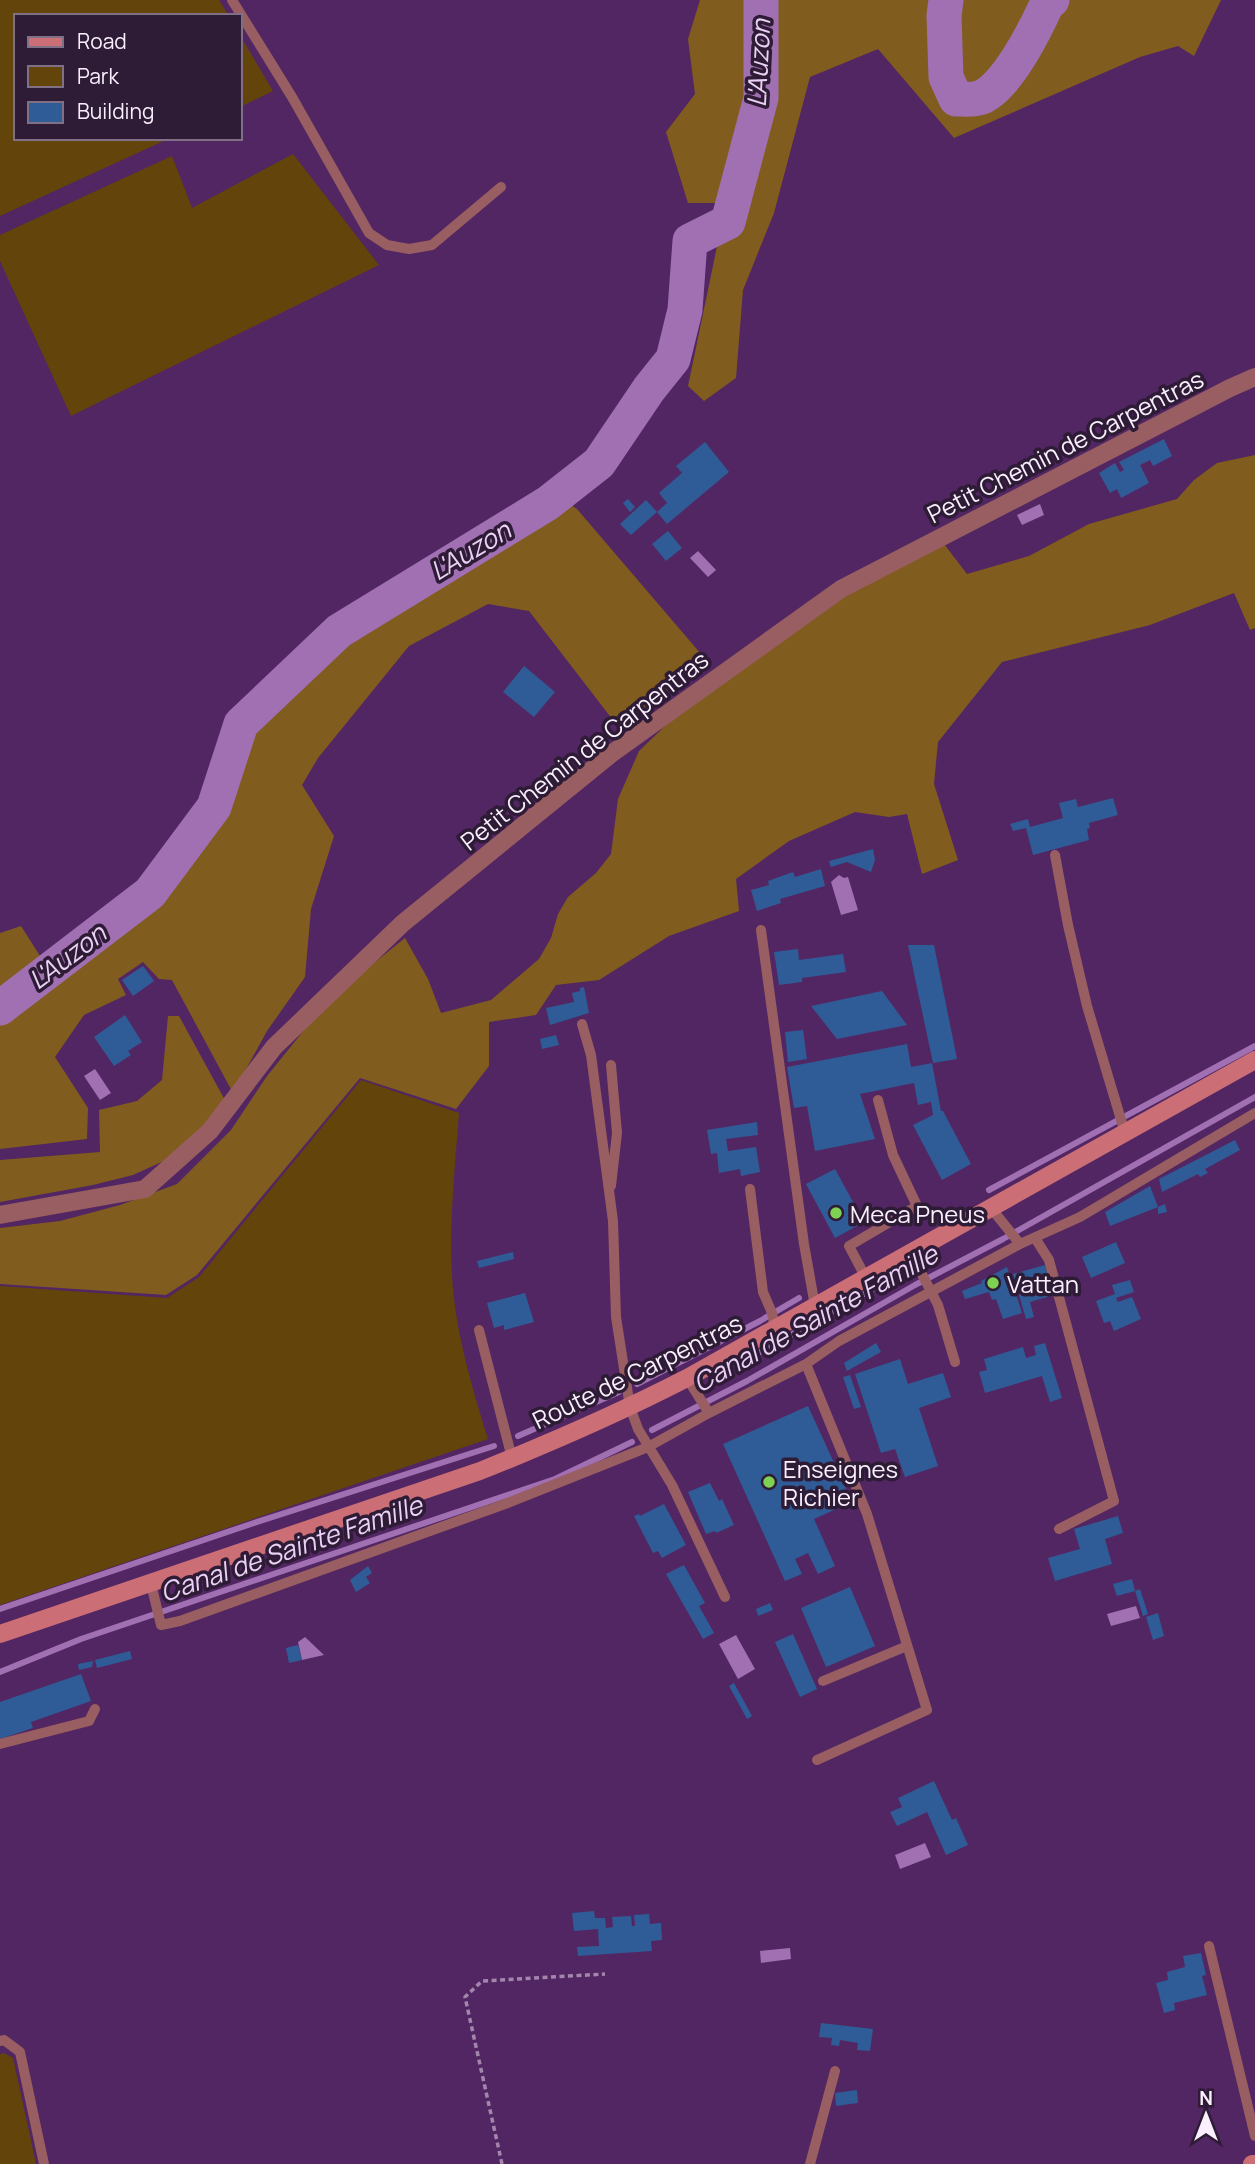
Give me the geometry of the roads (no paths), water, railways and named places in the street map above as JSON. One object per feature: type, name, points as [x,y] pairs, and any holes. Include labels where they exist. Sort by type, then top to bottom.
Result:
[{"type":"main road","name":"Route de Carpentras","points":[[0,1634],[512,1458],[630,1407],[687,1378],[1255,1060]]},
{"type":"street","name":"Petit Chemin de Carpentras","points":[[0,1215],[145,1188],[210,1131],[275,1047],[403,923],[611,754],[841,589],[1255,377]]},
{"type":"lane","points":[[242,16],[292,97],[369,233],[387,245],[409,249],[432,245],[501,187]]},
{"type":"lane","points":[[1055,855],[1087,1006],[1125,1133]]},
{"type":"lane","points":[[761,930],[815,1306]]},
{"type":"lane","points":[[582,1024],[591,1055],[613,1222],[616,1317],[630,1407],[638,1429],[672,1485],[725,1597]]},
{"type":"lane","points":[[609,1196],[617,1133],[611,1065]]},
{"type":"lane","points":[[866,1278],[849,1246],[917,1206],[893,1155],[878,1100]]},
{"type":"lane","points":[[151,1584],[161,1625],[180,1621],[505,1504],[648,1447],[806,1364],[839,1341],[930,1291],[1020,1244],[1080,1217],[1255,1113]]},
{"type":"lane","points":[[750,1189],[763,1292],[775,1329]]},
{"type":"lane","points":[[991,1208],[1020,1244]]},
{"type":"lane","points":[[1035,1238],[1049,1260],[1114,1501],[1059,1529]]},
{"type":"lane","points":[[911,1253],[937,1306],[956,1362]]},
{"type":"lane","points":[[479,1330],[512,1458]]},
{"type":"lane","points":[[806,1364],[867,1514],[927,1710],[817,1760]]},
{"type":"lane","points":[[687,1378],[709,1413]]},
{"type":"lane","points":[[823,1681],[908,1646]]},
{"type":"lane","points":[[0,1744],[89,1721],[95,1709]]},
{"type":"lane","points":[[1209,1946],[1255,2136]]},
{"type":"lane","points":[[0,2041],[5,2040],[20,2052],[44,2164]]},
{"type":"lane","points":[[810,2164],[835,2070]]},
{"type":"waterway","name":"L'Auzon","points":[[0,1008],[150,893],[214,807],[241,724],[339,631],[548,503],[599,463],[649,389],[673,359],[685,310],[690,241],[728,222],[761,98],[761,0]]},
{"type":"waterway","name":"L'Auzon","points":[[946,0],[946,77],[956,99],[979,98],[999,84],[1019,57],[1047,4],[1052,0]]},
{"type":"waterway","points":[[989,1190],[1255,1046]]},
{"type":"waterway","name":"Canal de Sainte Famille","points":[[652,1430],[747,1381],[1255,1097]]},
{"type":"waterway","points":[[737,1365],[896,1276]]},
{"type":"waterway","points":[[637,1384],[799,1298]]},
{"type":"waterway","points":[[518,1436],[619,1392]]},
{"type":"waterway","name":"Canal de Sainte Famille","points":[[0,1672],[81,1639],[555,1479],[632,1442]]},
{"type":"waterway","points":[[0,1609],[494,1446]]},
{"type":"place","name":"Meca Pneus","points":[[836,1213]]},
{"type":"place","name":"Vattan","points":[[993,1283]]},
{"type":"place","name":"Enseignes Richier","points":[[769,1482]]}]
